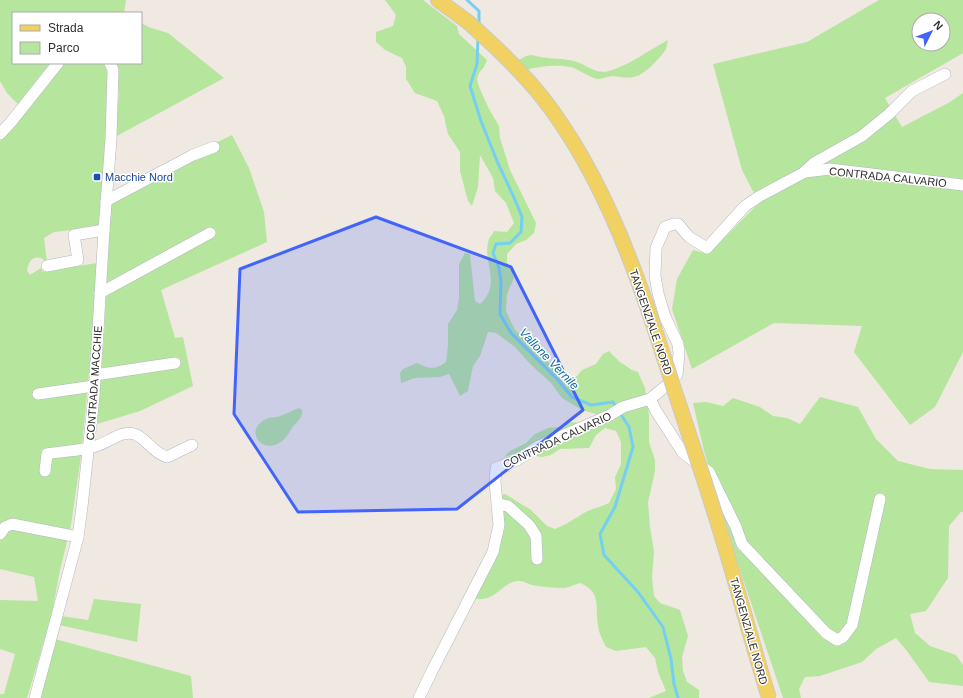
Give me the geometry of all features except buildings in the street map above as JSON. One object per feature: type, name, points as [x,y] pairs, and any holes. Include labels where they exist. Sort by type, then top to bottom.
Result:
[{"type":"main road","name":"TANGENZIALE NORD","points":[[438,0],[468,22],[490,41],[542,98],[566,132],[588,168],[612,216],[650,314],[718,524],[768,698]]},
{"type":"main road","points":[[450,0],[468,22]]},
{"type":"street","points":[[0,134],[57,64]]},
{"type":"street","name":"CONTRADA MACCHIE","points":[[35,698],[78,537],[89,447],[95,381],[111,131],[113,70],[110,64]]},
{"type":"street","points":[[805,172],[814,163],[862,136],[889,114],[912,91],[945,74]]},
{"type":"street","points":[[106,201],[193,155],[214,147]]},
{"type":"street","name":"CONTRADA CALVARIO","points":[[419,698],[493,552],[499,524],[495,482],[496,468],[518,460],[539,446],[610,415],[623,407],[650,399],[677,375],[679,361],[678,344],[665,317],[655,276],[656,248],[666,227],[678,224],[688,237],[707,248],[745,206],[760,196],[805,172],[830,169],[963,185]]},
{"type":"street","points":[[47,266],[78,260],[74,235],[104,230]]},
{"type":"street","points":[[100,293],[210,234]]},
{"type":"street","points":[[38,394],[175,363]]},
{"type":"street","points":[[650,399],[683,453],[710,472],[733,520],[742,544],[826,633],[837,640],[843,637],[852,625],[880,499]]},
{"type":"street","points":[[45,471],[47,454],[96,446],[124,434],[133,434],[141,437],[156,452],[167,457],[192,446]]},
{"type":"street","points":[[498,504],[508,506],[529,524],[536,536],[537,559]]},
{"type":"street","points":[[0,534],[5,527],[12,524],[78,537]]},
{"type":"highlighted area","points":[[376,217],[511,267],[583,410],[457,509],[298,512],[234,414],[240,269]]},
{"type":"green space","points":[[0,0],[126,0],[124,12],[12,12],[12,64],[49,64],[18,104],[7,93],[0,81]]},
{"type":"green space","points":[[385,0],[423,0],[457,26],[459,34],[487,60],[479,73],[477,80],[479,87],[499,126],[500,138],[510,170],[536,223],[534,233],[526,240],[516,244],[507,254],[507,262],[512,270],[514,278],[507,294],[506,311],[515,330],[562,378],[568,380],[577,376],[582,370],[596,364],[603,354],[609,351],[620,362],[638,372],[645,388],[649,414],[649,442],[655,460],[655,471],[648,502],[654,552],[652,577],[654,596],[660,603],[680,610],[688,636],[682,657],[683,671],[687,682],[699,690],[699,698],[649,698],[666,691],[658,672],[655,658],[646,647],[616,651],[606,647],[600,634],[595,596],[592,591],[580,583],[567,588],[561,588],[530,585],[522,581],[514,582],[490,597],[476,599],[478,590],[493,566],[499,547],[500,496],[505,494],[531,510],[547,526],[555,529],[589,511],[609,503],[616,489],[615,477],[621,464],[621,442],[616,431],[605,428],[596,435],[589,448],[560,449],[551,455],[542,457],[518,453],[504,457],[510,451],[526,443],[535,434],[548,428],[559,427],[570,422],[579,423],[599,415],[582,410],[562,398],[551,383],[530,364],[515,347],[496,333],[488,332],[480,356],[473,366],[468,391],[460,396],[449,374],[440,377],[415,378],[401,383],[400,373],[403,369],[417,363],[432,368],[446,362],[448,324],[457,310],[459,298],[459,264],[465,253],[470,254],[475,301],[480,304],[487,296],[490,288],[491,280],[487,256],[489,239],[494,231],[507,232],[514,223],[506,203],[495,191],[493,178],[480,155],[478,187],[472,206],[468,201],[460,171],[460,152],[448,134],[444,116],[437,101],[415,93],[406,79],[406,67],[402,58],[385,50],[376,42],[376,32],[393,26],[396,15]]},
{"type":"green space","points":[[879,0],[963,0],[963,53],[885,98],[902,127],[950,102],[963,93],[963,352],[935,407],[910,425],[854,352],[862,326],[774,323],[692,369],[672,309],[677,279],[693,250],[708,254],[759,203],[742,170],[713,64],[807,42]]},
{"type":"green space","points":[[142,24],[168,33],[224,78],[115,137],[119,93],[114,64],[142,64]]},
{"type":"green space","points":[[668,40],[666,49],[661,56],[644,72],[637,76],[625,78],[613,76],[598,79],[590,77],[574,68],[564,66],[547,66],[524,70],[517,61],[526,56],[532,55],[574,61],[599,72],[604,72],[624,65]]},
{"type":"green space","points":[[64,64],[106,64],[110,81],[101,227],[54,232],[44,238],[47,262],[36,257],[29,263],[27,271],[30,275],[41,268],[43,272],[97,263],[92,343],[81,456],[71,525],[60,570],[51,618],[27,698],[0,698],[0,694],[4,694],[15,654],[0,649],[0,600],[38,601],[34,577],[0,569],[0,141]]},
{"type":"green space","points":[[232,135],[249,168],[264,212],[267,242],[161,290],[175,338],[183,337],[193,386],[140,411],[97,424],[104,335],[111,194]]},
{"type":"green space","points":[[820,397],[858,407],[876,439],[898,461],[930,469],[963,470],[963,512],[961,512],[949,526],[948,578],[926,611],[910,614],[915,633],[930,646],[956,655],[963,665],[963,686],[929,682],[896,638],[876,649],[862,662],[820,676],[805,677],[799,689],[801,698],[783,698],[733,549],[704,451],[693,403],[706,402],[723,406],[733,398],[760,407],[773,416],[787,418],[800,424]]},
{"type":"green space","points":[[299,408],[302,410],[300,418],[282,441],[275,445],[268,446],[258,441],[256,430],[258,425],[264,420]]},
{"type":"green space","points":[[94,599],[141,604],[137,642],[59,625],[61,616],[88,620]]},
{"type":"green space","points":[[55,639],[191,676],[193,698],[40,698]]},
{"type":"waterway","name":"Vallone Vernile","points":[[467,0],[479,11],[479,25]]},
{"type":"waterway","name":"Vallone Vernile","points":[[478,37],[477,64],[470,86],[481,121],[522,217],[521,232],[510,243],[496,244],[493,253],[499,268],[501,281],[500,314],[511,333],[558,380],[572,397],[591,405],[613,402],[629,427],[633,447],[615,507],[600,534],[604,555],[638,592],[663,627],[671,659],[674,684],[678,698]]},
{"type":"place","name":"Macchie Nord","points":[[97,177]]}]
